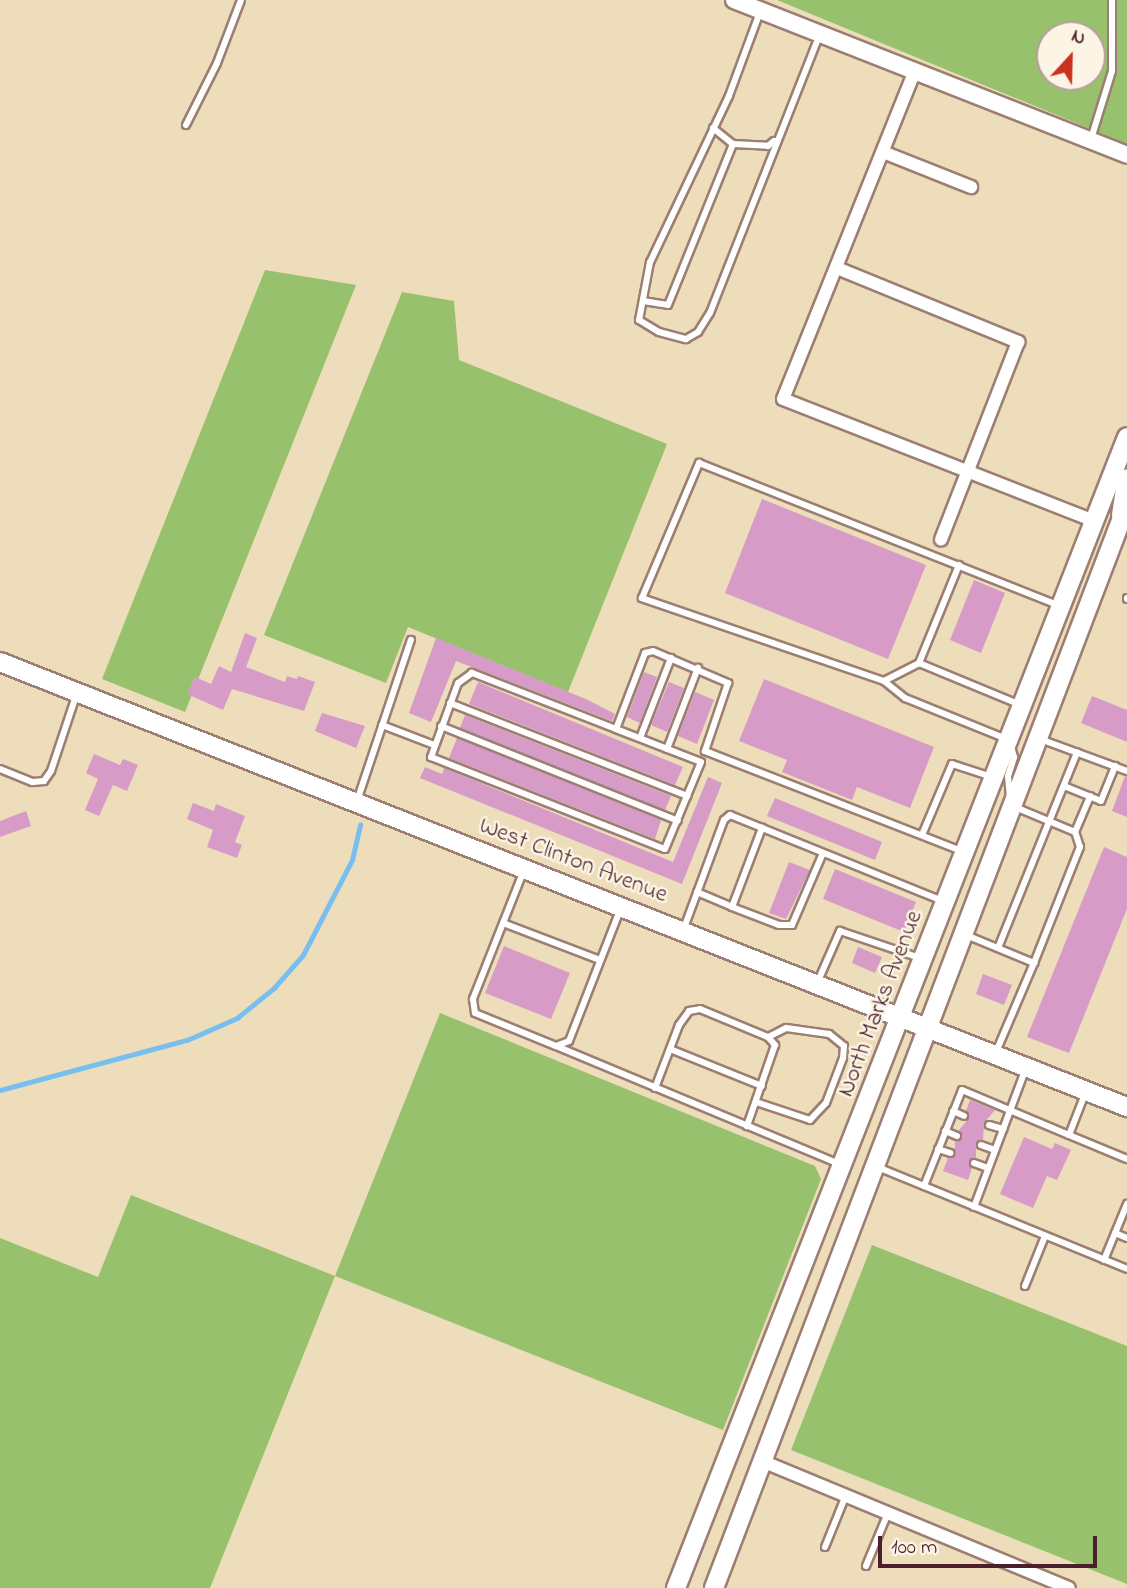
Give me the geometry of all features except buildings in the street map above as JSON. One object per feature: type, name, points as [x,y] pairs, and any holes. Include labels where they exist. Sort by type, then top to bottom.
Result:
[{"type":"main road","name":"North Marks Avenue","points":[[676,1588],[925,960],[1127,437]]},
{"type":"main road","name":"North Marks Avenue","points":[[713,1588],[1123,519],[1127,478]]},
{"type":"main road","name":"West Clinton Avenue","points":[[0,662],[903,1016],[1127,1107]]},
{"type":"street","points":[[734,0],[1127,155]]},
{"type":"street","points":[[914,73],[783,399],[1095,521]]},
{"type":"street","points":[[883,152],[971,187]]},
{"type":"street","points":[[837,268],[1018,342],[941,539]]},
{"type":"street","points":[[762,1461],[1070,1587]]},
{"type":"lane","points":[[186,124],[218,63],[241,0]]},
{"type":"lane","points":[[1091,141],[1112,71],[1112,0]]},
{"type":"lane","points":[[761,10],[713,128],[650,262],[639,320],[659,332],[686,339],[698,332],[748,222],[776,139],[820,34]]},
{"type":"lane","points":[[713,128],[733,144],[768,146],[776,139]]},
{"type":"lane","points":[[643,302],[668,305],[733,144]]},
{"type":"lane","points":[[1061,607],[699,463],[642,598],[884,681],[905,698],[1009,740],[1014,757],[1007,791],[1012,806],[1075,832]]},
{"type":"lane","points":[[884,681],[919,663],[959,565]]},
{"type":"lane","points":[[356,803],[411,640]]},
{"type":"lane","points":[[616,729],[645,653],[653,651],[671,657],[728,683],[705,751],[701,762],[687,796],[678,821],[662,850],[435,761],[431,757],[458,683],[472,673],[616,729],[640,738],[701,762]]},
{"type":"lane","points":[[640,738],[671,657]]},
{"type":"lane","points":[[919,663],[1023,705]]},
{"type":"lane","points":[[667,749],[698,668]]},
{"type":"lane","points":[[0,768],[33,782],[44,781],[51,771],[77,693]]},
{"type":"lane","points":[[450,703],[687,796]]},
{"type":"lane","points":[[382,726],[434,745]]},
{"type":"lane","points":[[441,726],[678,821]]},
{"type":"lane","points":[[1038,738],[1127,771]]},
{"type":"lane","points":[[705,751],[966,853]]},
{"type":"lane","points":[[998,948],[1077,752]]},
{"type":"lane","points":[[922,835],[952,764],[995,778]]},
{"type":"lane","points":[[1064,786],[1101,801],[1115,766]]},
{"type":"lane","points":[[996,1054],[1080,847],[1075,832],[1090,796]]},
{"type":"lane","points":[[683,930],[724,820],[730,815],[947,902]]},
{"type":"lane","points":[[732,907],[762,828]]},
{"type":"lane","points":[[697,892],[779,925],[792,925],[823,853]]},
{"type":"lane","points":[[524,868],[473,999],[475,1013],[844,1166]]},
{"type":"lane","points":[[556,1046],[569,1041],[621,906]]},
{"type":"lane","points":[[503,923],[600,960]]},
{"type":"lane","points":[[817,983],[841,931],[925,960]]},
{"type":"lane","points":[[962,933],[1034,963]]},
{"type":"lane","points":[[655,1087],[689,1011],[700,1009],[768,1037],[775,1053],[747,1126]]},
{"type":"lane","points":[[756,1102],[810,1120],[826,1103],[844,1058],[844,1046],[829,1034],[786,1028],[768,1037]]},
{"type":"lane","points":[[670,1049],[762,1086]]},
{"type":"lane","points":[[974,1207],[1027,1066]]},
{"type":"lane","points":[[924,1186],[962,1090],[1127,1159]]},
{"type":"lane","points":[[1069,1135],[1086,1091]]},
{"type":"lane","points":[[953,1111],[964,1115]]},
{"type":"lane","points":[[989,1125],[1003,1129]]},
{"type":"lane","points":[[945,1131],[957,1136]]},
{"type":"lane","points":[[981,1145],[995,1150]]},
{"type":"lane","points":[[938,1149],[950,1153]]},
{"type":"lane","points":[[974,1163],[988,1168]]},
{"type":"lane","points":[[874,1165],[1127,1269]]},
{"type":"lane","points":[[1104,1260],[1127,1204]]},
{"type":"lane","points":[[1115,1233],[1127,1238]]},
{"type":"lane","points":[[1026,1286],[1045,1236]]},
{"type":"lane","points":[[825,1547],[846,1495]]},
{"type":"lane","points":[[866,1566],[888,1513]]},
{"type":"green space","points":[[777,0],[1127,0],[1127,144]]},
{"type":"green space","points":[[265,270],[356,285],[185,712],[102,679]]},
{"type":"green space","points":[[402,292],[454,301],[459,360],[667,444],[568,692],[408,627],[386,683],[264,635]]},
{"type":"green space","points":[[440,1013],[815,1166],[821,1179],[723,1430],[335,1276]]},
{"type":"green space","points":[[131,1195],[335,1276],[210,1588],[0,1588],[0,1238],[98,1277]]},
{"type":"green space","points":[[872,1245],[1127,1346],[1127,1584],[791,1450]]},
{"type":"waterway","points":[[0,1090],[187,1040],[237,1018],[274,988],[303,955],[352,860],[360,825]]}]
